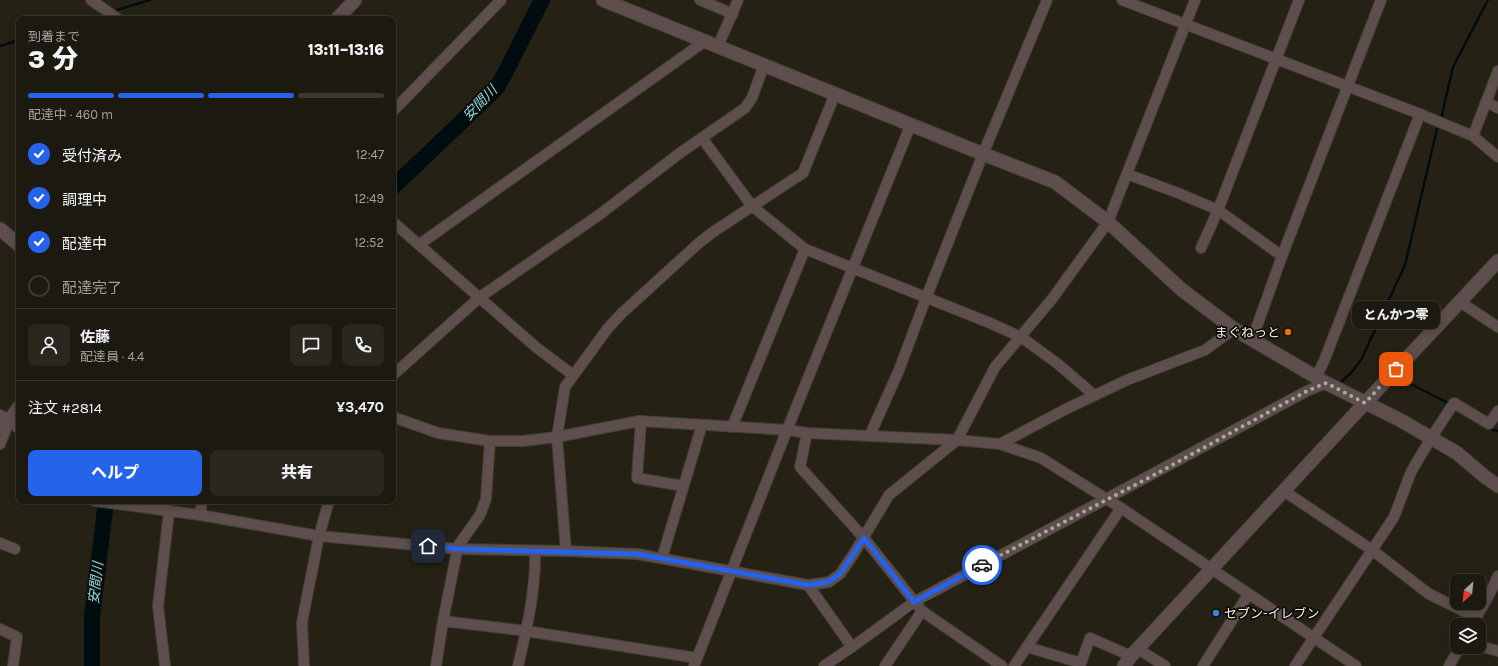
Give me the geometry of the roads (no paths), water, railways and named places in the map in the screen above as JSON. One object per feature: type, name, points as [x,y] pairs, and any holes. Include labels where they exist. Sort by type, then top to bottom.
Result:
[{"type":"street","points":[[92,0],[113,16]]},
{"type":"street","points":[[340,16],[355,0]]},
{"type":"street","points":[[396,108],[501,0]]},
{"type":"street","points":[[603,0],[622,3],[705,41],[1055,182],[1108,222],[1182,290],[1234,329],[1321,380],[1457,453],[1498,486]]},
{"type":"street","points":[[700,0],[733,14]]},
{"type":"street","points":[[718,46],[738,0]]},
{"type":"street","points":[[870,435],[899,370],[983,154],[1047,0]]},
{"type":"street","points":[[1122,0],[1420,114],[1473,136],[1498,157]]},
{"type":"street","points":[[114,504],[200,515],[319,536],[458,549],[637,554],[808,585],[828,582],[840,574],[890,495],[958,440],[995,367],[1065,283],[1108,222],[1195,0]]},
{"type":"street","points":[[1201,248],[1218,210],[1299,0]]},
{"type":"street","points":[[1252,340],[1282,256],[1381,0]]},
{"type":"street","points":[[420,244],[705,41]]},
{"type":"street","points":[[396,372],[480,297],[599,215],[702,138],[745,108],[752,98],[764,65]]},
{"type":"street","points":[[1473,136],[1498,71]]},
{"type":"street","points":[[566,551],[557,437],[565,387],[608,328],[622,313],[700,242],[752,206],[803,174],[835,94]]},
{"type":"street","points":[[1486,102],[1498,108]]},
{"type":"street","points":[[824,666],[914,602],[1301,395],[1321,380],[1324,361],[1420,114]]},
{"type":"street","points":[[443,621],[526,632],[695,662],[911,124]]},
{"type":"street","points":[[702,138],[752,206],[805,249],[990,323],[1021,337],[1058,364],[1094,396]]},
{"type":"street","points":[[1127,174],[1178,192],[1218,210],[1282,256]]},
{"type":"street","points":[[396,224],[538,348],[573,375]]},
{"type":"street","points":[[0,229],[16,242]]},
{"type":"street","points":[[732,427],[805,249]]},
{"type":"street","points":[[1131,657],[1210,569],[1498,261]]},
{"type":"street","points":[[1460,302],[1498,327]]},
{"type":"street","points":[[1000,444],[1066,409],[1126,380],[1206,350],[1234,329]]},
{"type":"street","points":[[1295,666],[1394,517],[1411,472],[1454,403],[1489,424],[1498,411]]},
{"type":"street","points":[[0,444],[10,421],[16,412]]},
{"type":"street","points":[[396,418],[438,433],[490,441],[523,441],[557,437],[641,421],[787,430],[807,433],[958,440],[1000,444],[1041,458],[1121,508],[1248,595],[1356,666]]},
{"type":"street","points":[[0,430],[10,421]]},
{"type":"street","points":[[641,421],[636,478],[683,486]]},
{"type":"street","points":[[662,558],[702,425]]},
{"type":"street","points":[[807,433],[800,467],[864,538],[922,611],[1002,666]]},
{"type":"street","points":[[436,666],[443,621],[458,546],[480,515],[486,499],[490,441]]},
{"type":"street","points":[[1284,491],[1372,550],[1429,594],[1469,618]]},
{"type":"street","points":[[200,515],[202,504]]},
{"type":"street","points":[[304,666],[302,623],[319,536],[327,504]]},
{"type":"street","points":[[1014,666],[1121,508]]},
{"type":"street","points":[[165,666],[158,606],[169,512]]},
{"type":"street","points":[[0,543],[15,548]]},
{"type":"street","points":[[518,666],[526,632],[535,568],[535,551]]},
{"type":"street","points":[[1476,618],[1498,576]]},
{"type":"street","points":[[808,585],[852,647]]},
{"type":"street","points":[[1203,666],[1248,595]]},
{"type":"street","points":[[885,666],[922,611]]},
{"type":"street","points":[[0,629],[17,636],[12,666]]},
{"type":"street","points":[[1027,647],[1081,663],[1090,638],[1131,657],[1165,666]]},
{"type":"street","points":[[1486,648],[1498,651]]},
{"type":"street","points":[[1449,666],[1456,654]]},
{"type":"waterway","points":[[113,11],[150,0]]},
{"type":"waterway","name":"安間川","points":[[396,184],[496,89],[542,0]]},
{"type":"waterway","points":[[1441,119],[1453,67],[1488,0]]},
{"type":"waterway","points":[[99,16],[106,14]]},
{"type":"waterway","points":[[0,46],[16,41]]},
{"type":"waterway","points":[[1342,381],[1351,373],[1361,360],[1405,265],[1437,129]]},
{"type":"waterway","points":[[1401,379],[1448,403]]},
{"type":"waterway","points":[[1488,428],[1498,431]]},
{"type":"waterway","name":"安間川","points":[[92,666],[92,617],[106,504]]},
{"type":"waterway","points":[[990,567],[1023,549]]},
{"type":"waterway","points":[[926,602],[936,595]]},
{"type":"waterway","points":[[903,616],[913,610]]},
{"type":"waterway","points":[[833,666],[854,652]]},
{"type":"place","name":"まぐねっと","points":[[1288,332]]},
{"type":"place","name":"とんかつ零","points":[[1396,369]]},
{"type":"place","name":"セブン-イレブン","points":[[1216,613]]}]
